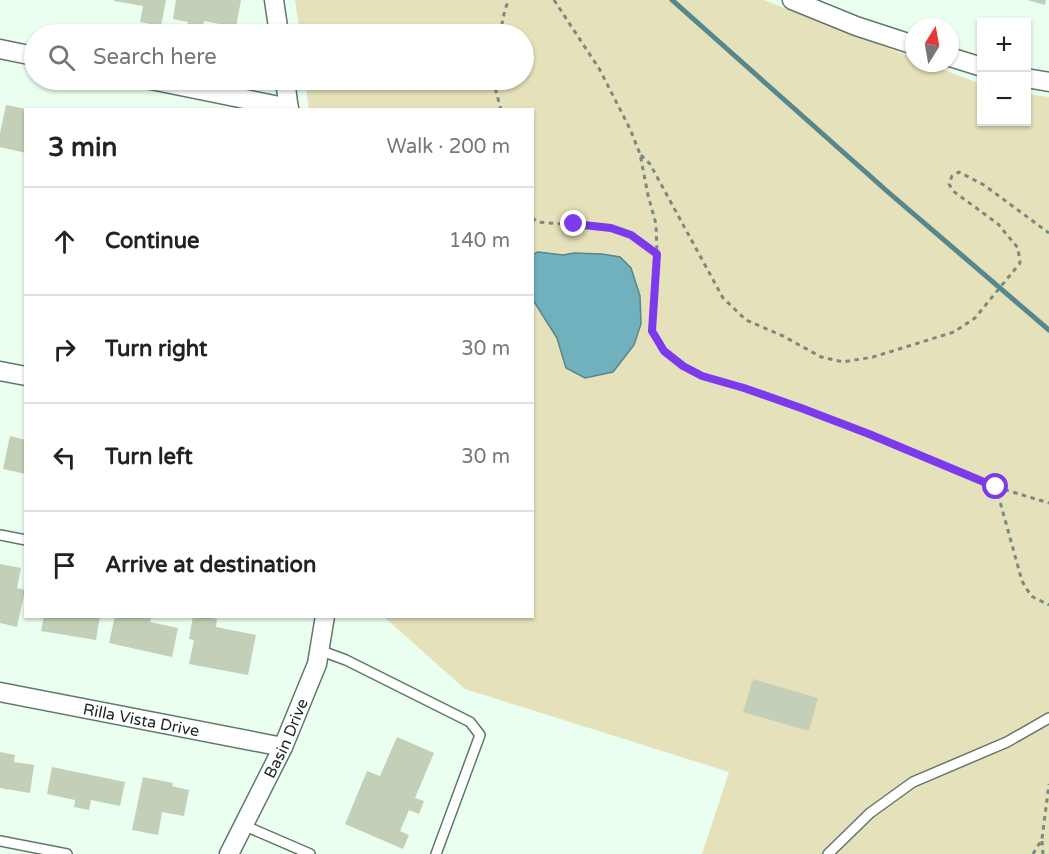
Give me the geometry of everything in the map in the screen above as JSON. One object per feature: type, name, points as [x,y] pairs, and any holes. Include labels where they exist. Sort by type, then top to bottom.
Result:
[{"type":"street","points":[[274,0],[278,24]]},
{"type":"street","points":[[792,0],[856,26],[905,42]]},
{"type":"street","points":[[0,49],[24,54]]},
{"type":"street","points":[[959,60],[977,66]]},
{"type":"street","points":[[1031,79],[1049,82]]},
{"type":"street","points":[[199,90],[284,108]]},
{"type":"street","points":[[286,90],[289,108]]},
{"type":"street","points":[[0,371],[24,376]]},
{"type":"street","name":"Basin Drive","points":[[229,854],[283,747],[317,664],[325,618]]},
{"type":"street","name":"Rilla Vista Drive","points":[[0,692],[283,747]]},
{"type":"lane","points":[[0,535],[24,540]]},
{"type":"lane","points":[[319,650],[346,660],[470,722],[480,735],[436,854]]},
{"type":"lane","points":[[828,854],[870,813],[913,782],[1007,742],[1049,718]]},
{"type":"lane","points":[[243,825],[309,854]]},
{"type":"lane","points":[[0,841],[67,854]]},
{"type":"path","points":[[502,24],[509,0]]},
{"type":"path","points":[[554,0],[600,70],[640,154],[656,224],[657,254],[652,331],[664,351],[683,366],[702,376],[744,388],[824,417],[996,487],[1049,503]]},
{"type":"path","points":[[496,90],[500,108]]},
{"type":"path","points":[[640,154],[650,164],[723,298],[746,320],[783,336],[821,357],[843,362],[873,357],[954,332],[975,318],[1020,263],[1018,248],[998,225],[953,191],[949,184],[952,176],[959,172],[984,185],[1049,232]]},
{"type":"path","points":[[534,219],[538,222],[611,228],[631,235],[657,254]]},
{"type":"path","points":[[996,487],[1022,580],[1031,596],[1049,605]]},
{"type":"path","points":[[1043,854],[1042,839],[1049,784]]},
{"type":"path","points":[[1033,854],[1042,839]]},
{"type":"shaded area","points":[[295,0],[764,0],[905,55],[905,72],[950,72],[977,82],[977,126],[1031,126],[1031,95],[1049,97],[1049,854],[702,854],[729,772],[465,689],[385,618],[534,618],[534,108],[309,108],[306,90],[534,90],[534,24],[299,24]]},
{"type":"water","points":[[534,254],[602,254],[620,257],[631,268],[640,296],[641,324],[634,345],[613,372],[585,378],[566,368],[557,338],[534,302]]},
{"type":"building","points":[[166,0],[161,24],[140,22],[143,6],[114,1]]},
{"type":"building","points":[[176,0],[241,0],[237,24],[204,21],[204,24],[188,24],[188,22],[173,19]]},
{"type":"building","points":[[1027,0],[1046,0],[1045,5]]},
{"type":"building","points":[[6,105],[24,109],[24,153],[0,147],[0,133]]},
{"type":"building","points":[[10,436],[24,440],[24,474],[3,469]]},
{"type":"building","points":[[0,564],[21,568],[17,588],[24,590],[24,595],[17,627],[0,623]]},
{"type":"building","points":[[44,618],[100,618],[96,640],[41,631]]},
{"type":"building","points":[[115,618],[151,618],[150,622],[178,628],[172,657],[109,643]]},
{"type":"building","points":[[193,618],[217,619],[216,627],[256,635],[248,675],[189,664],[194,640],[189,639]]},
{"type":"building","points":[[753,679],[818,698],[809,731],[743,712]]},
{"type":"building","points":[[397,737],[434,753],[415,798],[424,801],[419,814],[409,810],[400,831],[409,835],[403,849],[345,824],[367,771],[380,776]]},
{"type":"building","points":[[0,752],[15,755],[14,762],[34,765],[30,793],[0,788]]},
{"type":"building","points":[[52,767],[125,782],[120,806],[91,800],[89,810],[74,807],[75,800],[47,794]]},
{"type":"building","points":[[143,777],[173,783],[172,786],[189,790],[184,816],[162,812],[158,835],[132,830]]},
{"type":"waterway","points":[[672,0],[888,192],[1049,330]]},
{"type":"route","points":[[574,224],[611,228],[631,235],[657,254],[652,331],[664,351],[683,366],[702,376],[744,388],[869,434],[996,487]]}]
